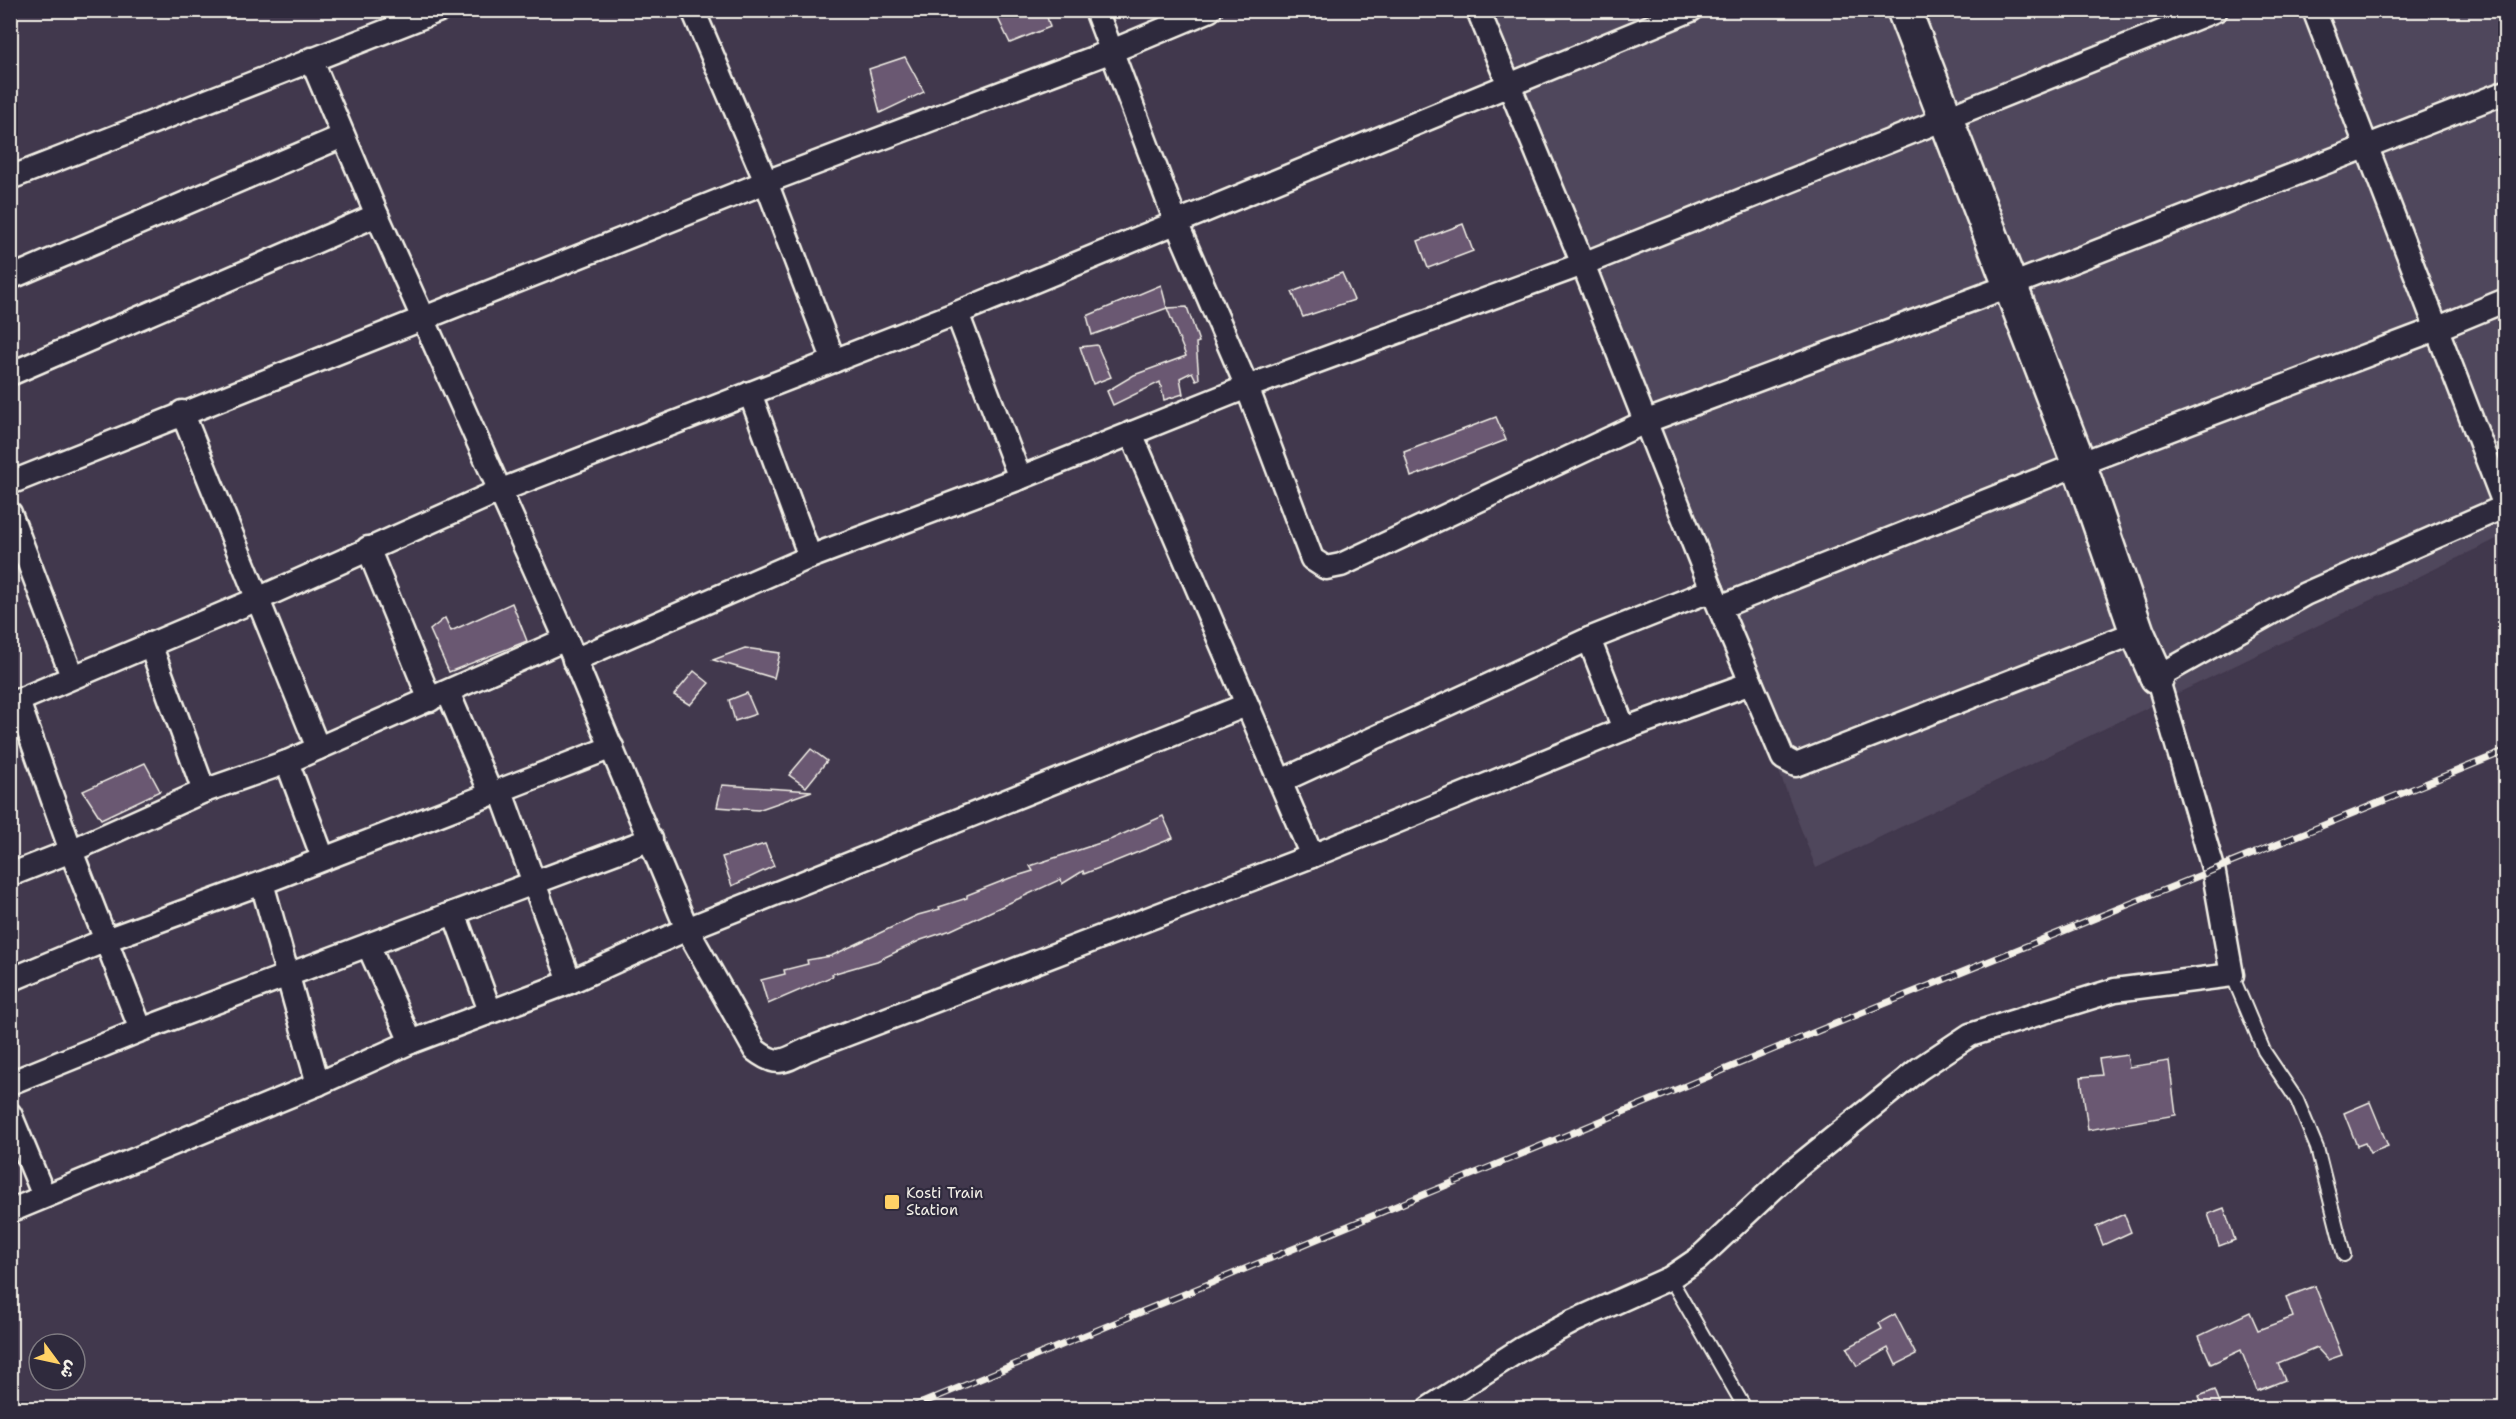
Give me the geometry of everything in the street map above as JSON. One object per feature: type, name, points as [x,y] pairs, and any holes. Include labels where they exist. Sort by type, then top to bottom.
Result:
[{"type":"street","points":[[10,178],[440,10]]},
{"type":"street","points":[[693,10],[766,182],[834,361]]},
{"type":"street","points":[[1096,10],[1176,222],[1247,387],[1312,559],[1326,568],[1341,565],[1647,421],[2008,286],[2505,93]]},
{"type":"street","points":[[10,483],[182,412],[423,320],[766,182],[1112,51],[1210,10]]},
{"type":"street","points":[[1478,10],[1783,758],[1796,765],[2137,632]]},
{"type":"street","points":[[141,1030],[14,703],[72,676],[258,599],[499,491],[957,313],[1691,10]]},
{"type":"street","points":[[1429,1408],[1529,1344],[1574,1321],[1671,1278],[1698,1258],[1790,1173],[1919,1069],[1970,1035],[2115,990],[2232,975],[2213,868],[2157,677],[2137,632],[2079,464],[2008,286],[1904,10]]},
{"type":"street","points":[[574,660],[810,557],[1020,478],[1247,387],[1583,264],[2216,10]]},
{"type":"street","points":[[2157,677],[2305,594],[2505,506],[2314,10]]},
{"type":"street","points":[[311,59],[423,320],[566,639],[687,929],[755,1050],[768,1060],[782,1062],[806,1050],[1312,856],[1624,729],[1751,683]]},
{"type":"street","points":[[10,278],[343,136]]},
{"type":"street","points":[[10,374],[377,215]]},
{"type":"street","points":[[1281,782],[1589,639],[1716,598],[2079,464],[2436,329],[2505,300]]},
{"type":"street","points":[[957,313],[1020,478]]},
{"type":"street","points":[[750,393],[810,557]]},
{"type":"street","points":[[182,412],[318,748]]},
{"type":"street","points":[[1131,433],[1312,856]]},
{"type":"street","points":[[10,513],[72,676]]},
{"type":"street","points":[[368,548],[439,696],[496,793],[534,883],[570,982]]},
{"type":"street","points":[[10,875],[71,851],[204,791],[287,762],[566,639]]},
{"type":"street","points":[[1589,639],[1624,729]]},
{"type":"street","points":[[150,645],[204,791]]},
{"type":"street","points":[[10,1211],[318,1084],[411,1042],[570,982],[687,929],[1246,705]]},
{"type":"street","points":[[10,980],[106,940],[262,883],[612,747]]},
{"type":"street","points":[[287,762],[323,858]]},
{"type":"street","points":[[10,1083],[141,1030],[651,839]]},
{"type":"street","points":[[262,883],[318,1084]]},
{"type":"street","points":[[454,913],[490,1011]]},
{"type":"street","points":[[368,945],[411,1042]]},
{"type":"street","points":[[10,1114],[44,1196]]},
{"type":"lane","points":[[2232,975],[2264,1051],[2297,1100],[2317,1148],[2344,1255]]},
{"type":"lane","points":[[1671,1278],[1679,1297],[1745,1408]]},
{"type":"shaded area","points":[[1487,11],[2505,11],[2505,535],[1816,868]]},
{"type":"building","points":[[994,10],[1045,10],[1050,27],[1010,43]]},
{"type":"building","points":[[905,57],[924,92],[880,113],[869,69]]},
{"type":"building","points":[[1463,224],[1473,251],[1428,268],[1418,241]]},
{"type":"building","points":[[1342,273],[1354,300],[1303,317],[1292,292]]},
{"type":"building","points":[[1161,285],[1167,308],[1092,335],[1087,316]]},
{"type":"building","points":[[1187,307],[1199,342],[1196,343],[1199,379],[1196,380],[1192,372],[1180,378],[1183,394],[1164,400],[1160,382],[1113,405],[1107,391],[1134,375],[1186,356],[1167,308]]},
{"type":"building","points":[[1097,345],[1111,377],[1093,384],[1080,347]]},
{"type":"building","points":[[1496,417],[1506,440],[1411,477],[1404,452]]},
{"type":"building","points":[[512,603],[527,641],[449,672],[430,630],[445,618],[451,631]]},
{"type":"building","points":[[745,648],[780,653],[774,678],[713,660]]},
{"type":"building","points":[[694,671],[709,683],[690,705],[674,695]]},
{"type":"building","points":[[747,693],[756,714],[735,721],[729,700]]},
{"type":"building","points":[[811,749],[827,761],[806,787],[789,775]]},
{"type":"building","points":[[145,763],[160,791],[101,819],[83,791]]},
{"type":"building","points":[[722,785],[812,791],[758,810],[717,807]]},
{"type":"building","points":[[1163,816],[1173,838],[1084,874],[1083,871],[1062,884],[1061,879],[951,930],[921,940],[877,961],[832,974],[833,976],[768,1004],[761,980],[785,974],[784,970],[808,964],[807,960],[831,956],[918,915],[940,909],[939,907],[967,898],[967,895],[1033,871],[1030,866],[1112,839]]},
{"type":"building","points":[[765,844],[774,866],[732,886],[722,857]]},
{"type":"building","points":[[2127,1055],[2129,1067],[2169,1061],[2176,1115],[2088,1130],[2081,1077],[2102,1075],[2099,1059]]},
{"type":"building","points":[[2370,1102],[2388,1146],[2370,1153],[2365,1143],[2357,1146],[2344,1113]]},
{"type":"building","points":[[2224,1208],[2235,1240],[2219,1246],[2208,1214]]},
{"type":"building","points":[[2124,1214],[2131,1232],[2103,1245],[2096,1227]]},
{"type":"building","points":[[2315,1286],[2342,1355],[2328,1360],[2317,1348],[2278,1364],[2285,1380],[2257,1391],[2241,1350],[2211,1364],[2199,1336],[2250,1312],[2258,1330],[2293,1317],[2286,1297]]},
{"type":"building","points":[[1895,1314],[1916,1355],[1896,1365],[1888,1348],[1857,1366],[1847,1348],[1882,1329],[1879,1323]]},
{"type":"building","points":[[2215,1390],[2222,1408],[2203,1408],[2199,1396]]},
{"type":"railway","points":[[910,1408],[1820,1030],[2506,751]]},
{"type":"place","name":"Kosti Train Station","points":[[892,1202]]}]
